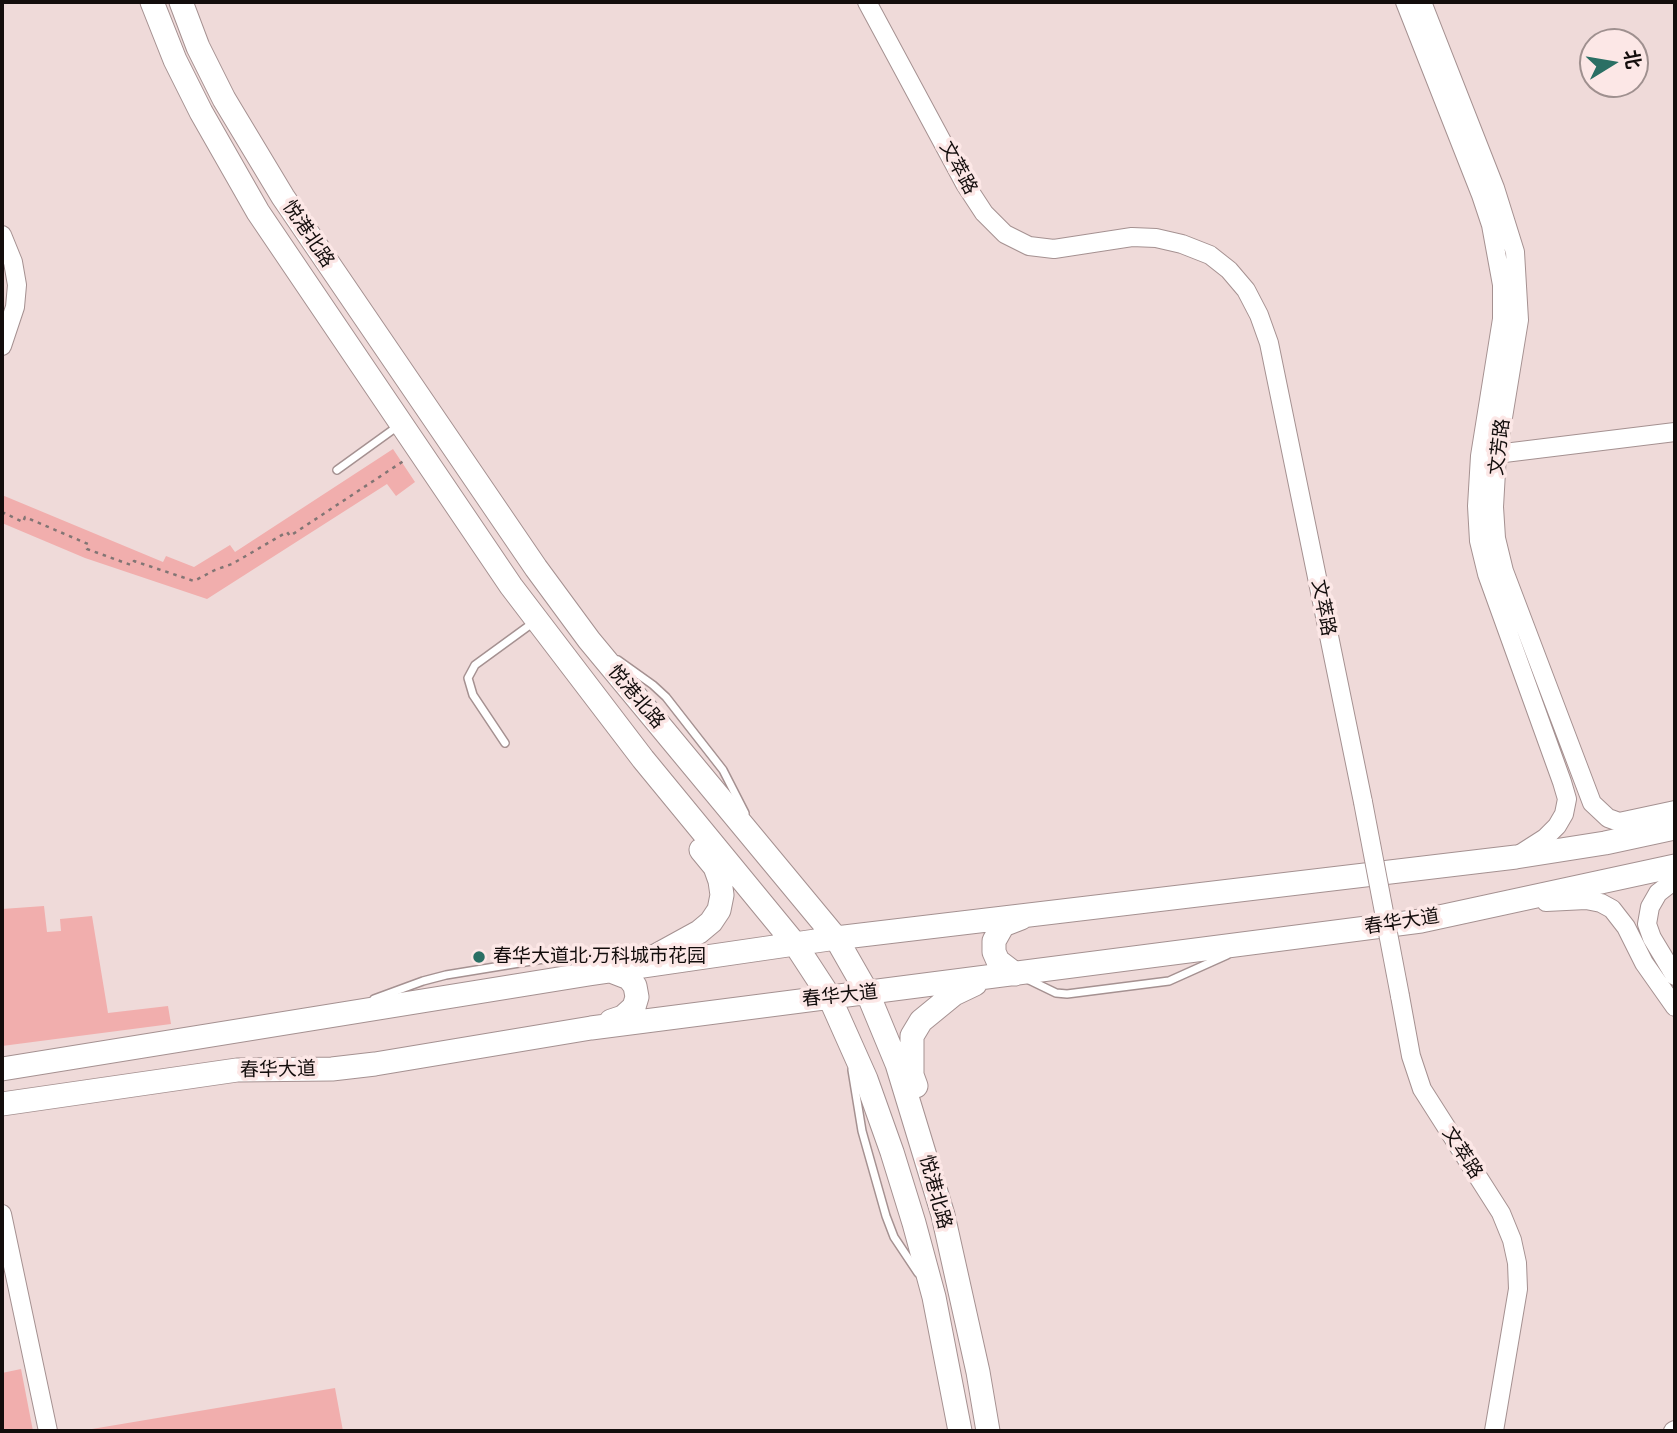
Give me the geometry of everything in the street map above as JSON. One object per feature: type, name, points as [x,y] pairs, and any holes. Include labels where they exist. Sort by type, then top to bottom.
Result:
[{"type":"main road","name":"悦港北路","points":[[152,2],[175,60],[227,162],[511,586],[643,759],[795,944],[829,996],[866,1079],[892,1152],[934,1297],[960,1431]]},
{"type":"main road","name":"悦港北路","points":[[181,2],[198,47],[224,99],[283,197],[536,568],[589,640],[836,938],[867,993],[897,1064],[943,1215],[978,1372],[988,1431]]},
{"type":"main road","points":[[591,1028],[623,1017],[634,1007],[637,997],[635,986],[622,974],[622,969],[699,932],[711,922],[719,910],[722,895],[715,867],[669,808],[643,759]]},
{"type":"main road","name":"春华大道","points":[[2,1069],[622,969],[836,938],[1516,857],[1605,843],[1675,828]]},
{"type":"main road","name":"春华大道","points":[[2,1104],[225,1071],[332,1069],[375,1065],[591,1028],[1421,921],[1675,866]]},
{"type":"main road","points":[[1015,974],[999,961],[993,941],[1003,925],[1027,915]]},
{"type":"main road","points":[[943,1215],[938,1156],[912,1075],[912,1036],[921,1021],[937,1006],[986,978]]},
{"type":"street","name":"文萃路","points":[[867,2],[965,184],[984,213],[1005,234],[1029,246],[1054,249],[1132,237],[1156,238],[1182,244],[1209,255],[1229,270],[1246,290],[1259,315],[1269,343],[1412,1056],[1422,1089],[1502,1213],[1517,1263],[1518,1289],[1494,1431]]},
{"type":"street","name":"文芳路","points":[[1405,2],[1481,195],[1497,254],[1502,285],[1502,319],[1489,455],[1496,538],[1504,571],[1586,791],[1599,811],[1619,822],[1675,810]]},
{"type":"street","name":"文芳路","points":[[1422,2],[1506,220],[1515,252],[1519,320],[1477,506],[1479,541],[1487,575],[1567,799],[1564,814],[1557,826],[1545,838],[1516,857]]},
{"type":"street","points":[[2,235],[13,262],[18,285],[15,307],[2,346]]},
{"type":"street","points":[[1489,455],[1675,432]]},
{"type":"street","points":[[1675,880],[1658,893],[1650,907],[1647,924],[1652,938],[1675,975]]},
{"type":"street","points":[[1494,905],[1586,900],[1612,909],[1626,927],[1644,963],[1675,1007]]},
{"type":"street","points":[[2,1214],[48,1431]]},
{"type":"lane","points":[[337,470],[401,424]]},
{"type":"lane","points":[[505,743],[473,695],[468,678],[475,665],[537,620]]},
{"type":"path","points":[[2,512],[23,522],[25,517],[88,544],[86,550],[131,565],[134,561],[194,581],[232,564],[287,532],[290,536],[407,459]]},
{"type":"shaded area","points":[[393,449],[415,482],[396,496],[387,484],[207,599],[85,558],[2,523],[2,495],[163,562],[166,556],[194,567],[230,545],[235,552]]},
{"type":"shaded area","points":[[44,906],[47,932],[61,931],[60,919],[92,916],[108,1013],[168,1006],[171,1024],[2,1046],[2,909]]},
{"type":"shaded area","points":[[21,1369],[33,1431],[2,1431],[2,1373]]},
{"type":"shaded area","points":[[335,1388],[343,1431],[80,1431],[211,1409]]},
{"type":"place","name":"春华大道北·万科城市花园","points":[[479,957]]}]
